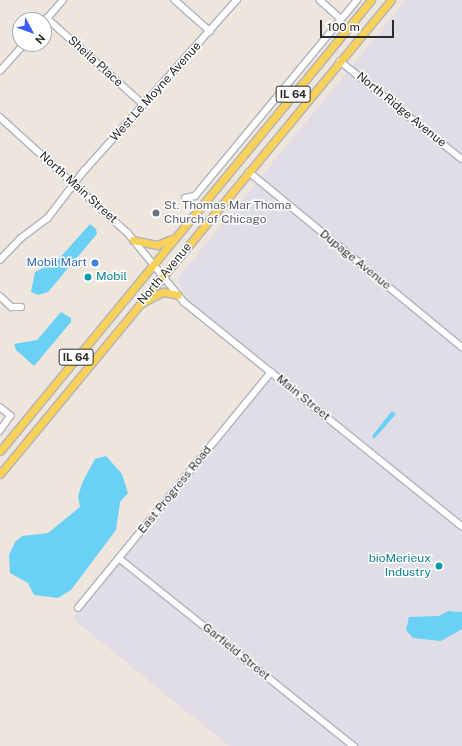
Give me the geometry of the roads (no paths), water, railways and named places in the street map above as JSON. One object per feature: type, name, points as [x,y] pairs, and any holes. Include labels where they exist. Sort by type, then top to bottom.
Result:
[{"type":"main road","name":"North Avenue","points":[[0,451],[152,262],[371,0]]},
{"type":"main road","name":"North Avenue","points":[[0,474],[391,0]]},
{"type":"main road","points":[[133,240],[157,245],[172,239]]},
{"type":"main road","points":[[138,306],[163,292],[178,295]]},
{"type":"street","points":[[52,13],[63,0]]},
{"type":"street","points":[[175,0],[210,31]]},
{"type":"street","name":"West Le Moyne Avenue","points":[[0,260],[20,239],[48,219],[74,184],[238,0]]},
{"type":"street","points":[[320,0],[341,19]]},
{"type":"street","points":[[185,198],[195,196],[357,0]]},
{"type":"street","name":"Sheila Place","points":[[52,25],[144,105]]},
{"type":"street","points":[[0,71],[17,52]]},
{"type":"street","name":"North Ridge Avenue","points":[[340,61],[462,159]]},
{"type":"street","name":"North Main Street","points":[[0,117],[133,240],[152,262]]},
{"type":"street","name":"Dupage Avenue","points":[[249,172],[462,347]]},
{"type":"street","name":"Main Street","points":[[152,262],[178,295],[462,526]]},
{"type":"street","points":[[0,296],[12,307],[21,308]]},
{"type":"street","name":"East Progress Road","points":[[78,608],[272,372]]},
{"type":"street","points":[[0,407],[11,416],[0,431]]},
{"type":"street","name":"Garfield Street","points":[[119,558],[354,746]]},
{"type":"water","points":[[90,224],[96,229],[97,234],[48,292],[38,295],[31,292],[35,272],[57,261]]},
{"type":"water","points":[[61,312],[71,318],[71,322],[34,366],[16,350],[14,344],[37,340]]},
{"type":"water","points":[[392,411],[396,414],[374,439],[372,436]]},
{"type":"water","points":[[106,456],[122,474],[128,493],[120,502],[116,530],[71,590],[58,598],[34,595],[28,583],[10,573],[9,555],[15,542],[22,536],[48,533],[80,507],[78,496],[83,481],[95,459]]},
{"type":"water","points":[[448,611],[462,612],[462,629],[441,641],[413,638],[406,630],[409,617],[439,616]]},
{"type":"place","name":"St. Thomas Mar Thoma Church of Chicago","points":[[156,213]]},
{"type":"place","name":"Mobil Mart","points":[[95,263]]},
{"type":"place","name":"Mobil","points":[[88,277]]},
{"type":"place","name":"bioMerieux Industry","points":[[439,566]]}]
